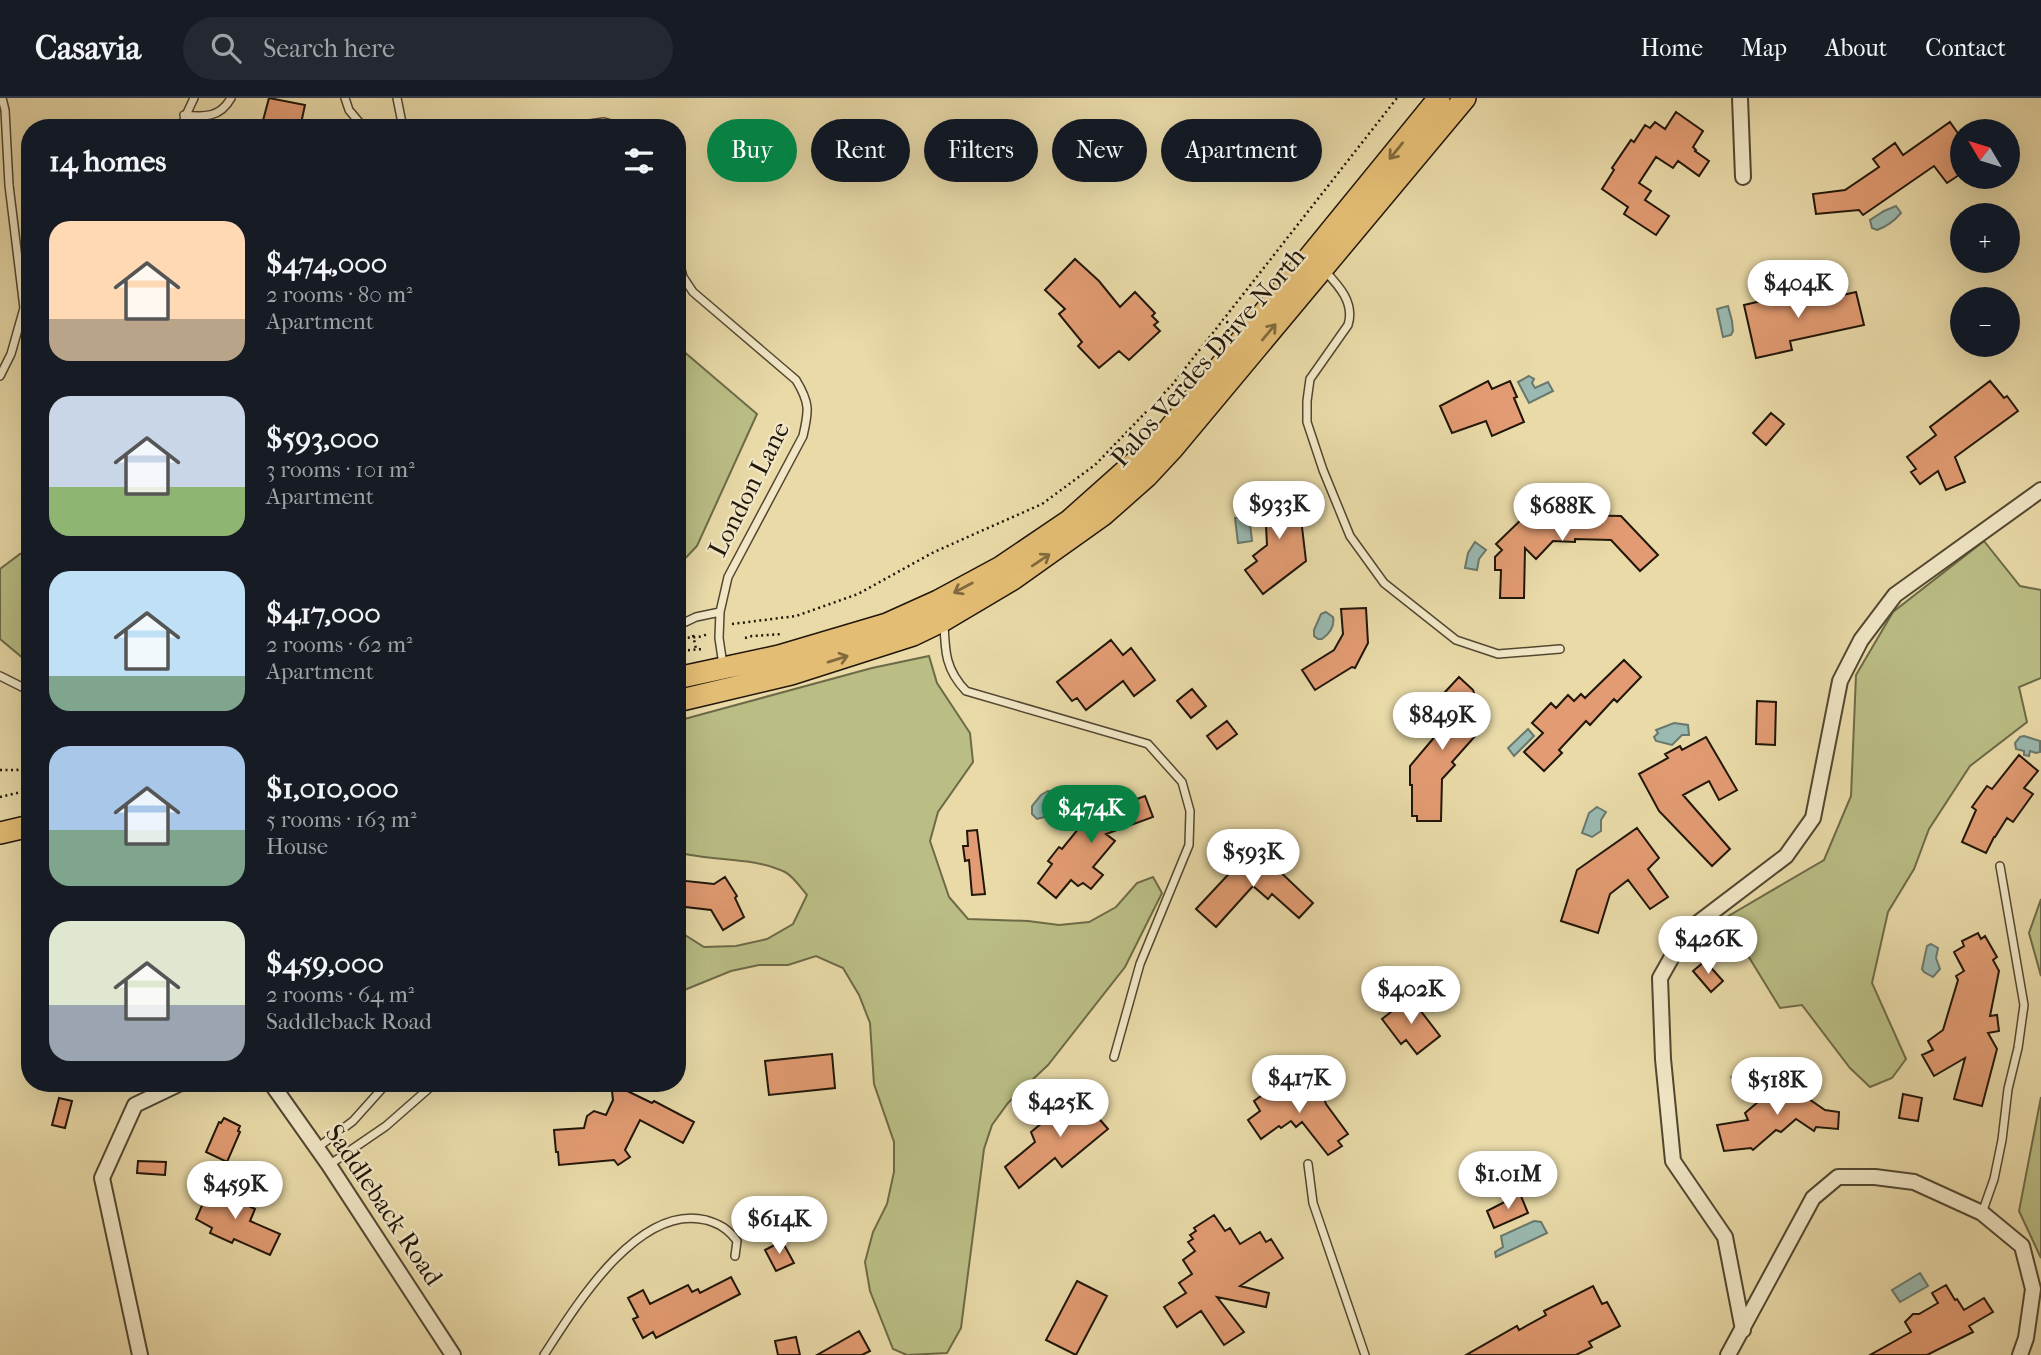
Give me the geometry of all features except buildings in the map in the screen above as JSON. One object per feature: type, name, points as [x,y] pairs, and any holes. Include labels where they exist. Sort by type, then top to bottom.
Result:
[{"type":"main road","name":"Palos Verdes Drive North","points":[[686,676],[723,669],[941,611],[1013,579],[1103,515],[1146,477],[1182,437],[1439,98]]},
{"type":"main road","name":"Palos Verdes Drive North","points":[[1316,262],[1465,98]]},
{"type":"main road","name":"Palos Verdes Drive North","points":[[686,699],[790,674],[913,635],[941,611]]},
{"type":"main road","points":[[686,686],[701,684],[723,669],[790,674]]},
{"type":"main road","points":[[0,819],[21,815]]},
{"type":"main road","points":[[0,833],[21,828]]},
{"type":"street","points":[[1740,98],[1743,177]]},
{"type":"street","points":[[1743,1330],[1725,1237],[1673,1161],[1663,1059],[1660,978],[1686,932],[1786,856],[1813,818],[1840,681],[1861,640],[1895,595],[2041,491]]},
{"type":"street","points":[[140,1355],[102,1178],[135,1105],[162,1092]]},
{"type":"street","name":"Saddleback Road","points":[[277,1092],[329,1165],[453,1355]]},
{"type":"street","points":[[1728,1355],[1813,1198],[1838,1177],[1875,1177],[1914,1182],[1982,1213],[2022,1246],[2033,1289],[2026,1338],[2020,1355]]},
{"type":"lane","points":[[2,98],[21,283]]},
{"type":"lane","points":[[183,119],[194,98]]},
{"type":"lane","points":[[184,115],[207,117],[218,113],[231,98]]},
{"type":"lane","points":[[345,98],[349,110],[356,119]]},
{"type":"lane","points":[[397,98],[402,119]]},
{"type":"lane","points":[[1316,262],[1346,295],[1350,318],[1348,325],[1310,379],[1307,422],[1350,536],[1384,583],[1456,640],[1498,654],[1560,649]]},
{"type":"lane","name":"London Lane","points":[[686,282],[693,292],[796,380],[807,398],[809,412],[803,436],[728,577],[719,626],[723,669]]},
{"type":"lane","points":[[0,376],[14,344],[21,319]]},
{"type":"lane","points":[[941,611],[945,649],[952,677],[966,691],[1148,744],[1182,782],[1190,811],[1189,845],[1140,964],[1114,1057]]},
{"type":"lane","points":[[686,622],[720,612]]},
{"type":"lane","points":[[0,676],[21,686]]},
{"type":"lane","points":[[1982,1213],[1994,1179],[2002,1140],[2008,1089],[2018,1048],[2024,1005],[2000,866]]},
{"type":"lane","points":[[317,1148],[353,1121],[379,1092]]},
{"type":"lane","points":[[329,1165],[386,1126],[425,1092]]},
{"type":"lane","points":[[1308,1164],[1313,1203],[1365,1355]]},
{"type":"lane","points":[[544,1355],[583,1295],[639,1237],[668,1222],[694,1217],[718,1223],[730,1231],[737,1241],[735,1256]]},
{"type":"path","points":[[686,638],[703,636],[719,626],[796,616],[858,594],[934,552],[1042,504],[1095,464],[1172,386],[1397,98]]},
{"type":"path","points":[[695,625],[693,636],[697,650]]},
{"type":"path","points":[[745,638],[785,634]]},
{"type":"path","points":[[686,651],[703,649]]},
{"type":"path","points":[[0,770],[21,767]]},
{"type":"path","points":[[0,797],[21,792]]},
{"type":"green space","points":[[686,353],[757,414],[697,546],[686,558]]},
{"type":"green space","points":[[1984,541],[2020,586],[2041,590],[2041,678],[2019,687],[2027,722],[1970,766],[1929,829],[1914,869],[1888,912],[1872,983],[1906,1059],[1892,1078],[1870,1087],[1850,1068],[1802,1005],[1780,1008],[1725,918],[1824,860],[1851,796],[1856,675],[1893,612]]},
{"type":"green space","points":[[20,554],[21,656],[0,639],[0,569]]},
{"type":"green space","points":[[929,656],[937,683],[970,733],[973,762],[938,812],[930,841],[949,897],[968,919],[1059,925],[1089,922],[1116,907],[1137,883],[1153,877],[1162,893],[1125,967],[1048,1065],[1008,1103],[992,1125],[984,1149],[961,1328],[947,1353],[907,1355],[893,1349],[870,1291],[865,1262],[873,1232],[887,1204],[894,1172],[894,1142],[874,1084],[870,1023],[859,995],[843,968],[816,956],[788,965],[759,965],[731,971],[686,989],[686,936],[704,947],[736,946],[767,939],[793,924],[807,895],[788,874],[772,867],[686,854],[686,719],[872,668]]},
{"type":"green space","points":[[2041,899],[2041,976],[2029,933]]},
{"type":"green space","points":[[2041,1097],[2041,1258],[2019,1211]]},
{"type":"water","points":[[1896,206],[1901,213],[1896,218],[1880,229],[1872,228],[1870,220]]},
{"type":"water","points":[[1728,306],[1733,331],[1731,335],[1723,337],[1717,309]]},
{"type":"water","points":[[1529,376],[1534,379],[1532,383],[1535,388],[1548,382],[1553,391],[1529,403],[1518,382]]},
{"type":"water","points":[[1249,515],[1252,541],[1238,543],[1235,518]]},
{"type":"water","points":[[1475,542],[1486,550],[1479,559],[1477,570],[1465,568],[1468,553]]},
{"type":"water","points":[[1326,612],[1333,617],[1332,627],[1325,637],[1318,639],[1314,636],[1314,630],[1321,614]]},
{"type":"water","points":[[1674,723],[1688,725],[1689,735],[1682,735],[1672,745],[1656,741],[1656,730]]},
{"type":"water","points":[[1528,729],[1534,736],[1514,756],[1508,748]]},
{"type":"water","points":[[2024,736],[2040,741],[2040,752],[2030,751],[2029,756],[2016,749],[2015,743]]},
{"type":"water","points":[[1048,791],[1057,792],[1060,801],[1050,801],[1045,817],[1037,819],[1032,814],[1032,806]]},
{"type":"water","points":[[1597,807],[1606,812],[1601,820],[1601,831],[1592,837],[1582,833],[1589,813]]},
{"type":"water","points":[[1235,840],[1240,843],[1240,852],[1234,862],[1229,864],[1224,858]]},
{"type":"water","points":[[1931,944],[1938,948],[1936,958],[1940,969],[1933,977],[1922,969],[1927,946]]},
{"type":"water","points":[[1752,1059],[1763,1069],[1740,1087],[1731,1077]]},
{"type":"water","points":[[1534,1221],[1541,1222],[1547,1233],[1496,1257],[1495,1252],[1503,1247],[1501,1236]]},
{"type":"water","points":[[1920,1273],[1928,1286],[1900,1302],[1892,1290]]}]
